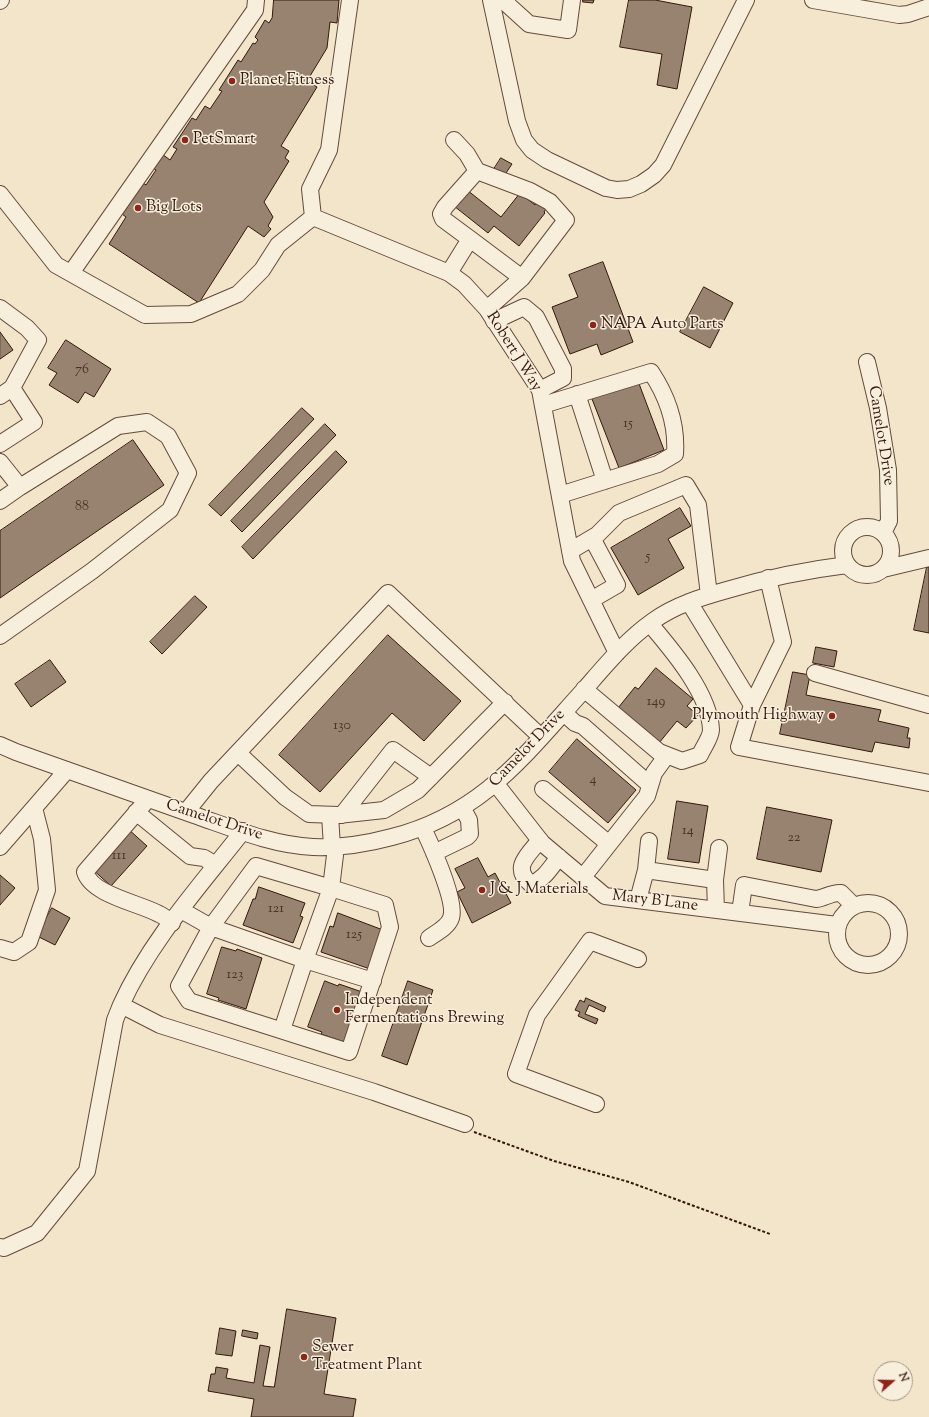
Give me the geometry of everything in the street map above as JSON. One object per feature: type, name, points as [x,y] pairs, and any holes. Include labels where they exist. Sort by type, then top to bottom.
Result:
[{"type":"street","points":[[71,273],[255,10],[256,0]]},
{"type":"street","points":[[0,194],[56,265],[145,315],[191,314],[238,294],[262,270],[278,244],[313,217],[310,189],[329,150],[350,0]]},
{"type":"street","points":[[491,0],[514,112],[524,140],[532,150],[547,160],[606,188],[622,190],[635,187],[648,180],[663,165],[746,0]]},
{"type":"street","points":[[507,0],[507,4],[529,24],[568,30],[572,0]]},
{"type":"street","points":[[813,0],[899,15],[929,7]]},
{"type":"street","points":[[454,140],[467,154],[477,171],[530,191],[550,202],[566,220],[522,278],[491,315]]},
{"type":"street","points":[[477,171],[441,214],[443,219],[522,278]]},
{"type":"street","name":"Robert J Way","points":[[313,217],[449,272],[464,284],[491,315],[541,397],[572,561],[617,653]]},
{"type":"street","points":[[449,272],[470,239]]},
{"type":"street","points":[[491,315],[524,307],[536,317],[563,370],[563,378],[541,397]]},
{"type":"street","points":[[0,308],[27,328],[38,340],[6,392],[34,422],[0,444]]},
{"type":"street","name":"Camelot Drive","points":[[867,362],[878,408],[888,470],[889,521],[883,533]]},
{"type":"street","points":[[541,397],[577,394],[651,372],[663,390],[676,436],[675,454],[658,464],[560,495]]},
{"type":"street","points":[[577,394],[605,481]]},
{"type":"street","points":[[0,501],[118,426],[147,422],[168,436],[188,473],[170,510],[92,571],[0,636]]},
{"type":"street","points":[[0,462],[20,487]]},
{"type":"street","points":[[570,551],[592,538],[619,513],[686,485],[698,505],[710,595]]},
{"type":"street","points":[[883,569],[888,562],[891,547],[883,533],[877,528],[869,526],[854,530],[848,535],[843,550],[847,565],[860,574],[869,575],[883,569],[929,558]]},
{"type":"street","points":[[591,600],[617,585],[592,538]]},
{"type":"street","name":"Camelot Drive","points":[[0,746],[186,812],[243,831],[299,846],[334,847],[371,843],[423,828],[462,809],[496,784],[514,768],[617,653],[650,624],[673,609],[710,595],[768,578],[802,571],[847,565]]},
{"type":"street","points":[[768,578],[783,642],[752,705],[739,747],[929,783]]},
{"type":"street","points":[[186,812],[238,753],[388,593],[542,737]]},
{"type":"street","points":[[689,602],[752,705]]},
{"type":"street","points":[[584,689],[659,752],[682,761],[700,755],[711,731],[704,702],[681,661],[650,624]]},
{"type":"street","points":[[815,673],[929,705]]},
{"type":"street","points":[[238,753],[285,797],[309,814],[336,815],[384,810],[418,790],[504,702]]},
{"type":"street","points":[[564,712],[575,723],[584,726],[650,785]]},
{"type":"street","points":[[282,1030],[304,960],[331,888],[336,815],[392,750],[431,777]]},
{"type":"street","points":[[583,877],[647,796],[654,773],[667,755]]},
{"type":"street","points":[[0,847],[67,770]]},
{"type":"street","name":"Mary B Lane","points":[[496,784],[540,840],[605,896],[837,925]]},
{"type":"street","points":[[543,789],[609,844]]},
{"type":"street","points":[[148,799],[85,870],[89,880],[99,889],[160,914],[172,923]]},
{"type":"street","points":[[0,948],[14,952],[29,942],[47,890],[42,839],[34,808]]},
{"type":"street","points":[[434,853],[467,837],[470,834],[469,820],[462,809]]},
{"type":"street","points":[[136,812],[190,856],[196,871],[205,879]]},
{"type":"street","points":[[423,828],[434,853],[453,907],[452,918],[448,924],[429,938]]},
{"type":"street","points":[[0,1248],[4,1248],[37,1233],[87,1171],[113,1028],[121,1005],[132,981],[181,910],[243,831]]},
{"type":"street","points":[[540,840],[521,867],[521,872],[524,878],[531,884],[536,882],[543,877],[559,857]]},
{"type":"street","points":[[638,900],[646,870],[649,840]]},
{"type":"street","points":[[716,910],[715,880],[719,848]]},
{"type":"street","points":[[190,856],[204,858],[216,865]]},
{"type":"street","points":[[256,866],[331,888],[385,905],[390,927],[349,1052],[189,1000],[179,986],[211,927],[256,866]]},
{"type":"street","points":[[646,870],[715,880]]},
{"type":"street","points":[[740,913],[744,885],[816,899],[835,892],[841,893],[854,906]]},
{"type":"street","points":[[870,902],[880,905],[890,911],[896,919],[899,930],[899,940],[895,950],[889,958],[870,966],[860,965],[851,961],[843,954],[838,945],[836,935],[837,925],[842,916],[854,906],[870,902]]},
{"type":"street","points":[[181,910],[211,927],[372,982]]},
{"type":"street","points":[[596,1104],[516,1074],[537,1015],[590,941],[638,958]]},
{"type":"street","points":[[121,1005],[160,1025],[374,1092],[468,1127]]},
{"type":"path","points":[[468,1127],[554,1161],[629,1182],[770,1234]]},
{"type":"building","points":[[274,0],[339,0],[337,23],[330,22],[327,48],[307,81],[317,87],[281,146],[289,151],[285,158],[289,161],[264,202],[273,217],[268,226],[271,229],[264,237],[248,226],[199,303],[109,244],[126,217],[122,214],[143,183],[146,185],[156,170],[153,168],[162,154],[170,160],[177,149],[173,147],[192,118],[196,120],[205,106],[210,109],[222,91],[219,90],[238,60],[241,62],[253,43],[255,44],[258,40],[255,37],[265,20],[269,23],[272,18]]},
{"type":"building","points":[[583,0],[594,0],[593,3],[583,2]]},
{"type":"building","points":[[629,0],[655,0],[692,7],[677,89],[657,85],[662,54],[620,47]]},
{"type":"building","points":[[501,158],[512,164],[504,176],[494,169]]},
{"type":"building","points":[[467,190],[501,217],[520,193],[535,205],[539,199],[548,206],[544,212],[545,213],[519,246],[494,226],[488,233],[454,206]]},
{"type":"building","name":"NAPA Auto Parts","points":[[603,262],[633,342],[601,355],[597,344],[570,354],[552,307],[578,297],[569,275]]},
{"type":"building","points":[[704,287],[733,303],[710,348],[680,332]]},
{"type":"building","points":[[0,332],[13,350],[0,359]]},
{"type":"building","points":[[66,340],[111,369],[94,397],[85,392],[78,403],[49,385],[57,373],[48,368]]},
{"type":"building","points":[[638,381],[664,450],[619,468],[592,399]]},
{"type":"building","points":[[302,408],[314,419],[221,516],[209,505]]},
{"type":"building","points":[[325,424],[336,435],[242,532],[231,521]]},
{"type":"building","points":[[133,440],[164,485],[0,598],[0,531]]},
{"type":"building","points":[[336,451],[347,462],[253,559],[242,547]]},
{"type":"building","points":[[680,508],[691,526],[668,539],[684,568],[638,595],[611,548]]},
{"type":"building","points":[[927,567],[929,567],[929,633],[914,630]]},
{"type":"building","points":[[195,596],[207,607],[162,654],[150,642]]},
{"type":"building","points":[[388,635],[461,701],[424,741],[392,713],[320,792],[279,755]]},
{"type":"building","points":[[816,647],[837,651],[834,667],[813,663]]},
{"type":"building","points":[[50,660],[66,682],[31,707],[15,684]]},
{"type":"building","points":[[656,668],[693,699],[687,706],[698,715],[686,728],[677,721],[659,743],[618,708],[635,687],[638,689]]},
{"type":"building","name":"Plymouth Highway","points":[[793,672],[810,675],[806,695],[881,710],[878,721],[909,728],[907,738],[910,738],[909,748],[875,742],[872,752],[780,734]]},
{"type":"building","points":[[577,739],[636,790],[608,823],[549,772]]},
{"type":"building","points":[[677,801],[708,806],[699,863],[668,859]]},
{"type":"building","points":[[767,807],[832,820],[821,872],[757,859]]},
{"type":"building","points":[[127,828],[147,846],[111,886],[91,868]]},
{"type":"building","name":"J & J Materials","points":[[478,858],[488,877],[495,873],[511,903],[472,923],[457,892],[465,888],[455,869]]},
{"type":"building","points":[[0,875],[15,888],[0,905]]},
{"type":"building","points":[[259,887],[305,903],[300,916],[303,917],[293,943],[243,925]]},
{"type":"building","points":[[52,908],[70,918],[55,945],[37,936]]},
{"type":"building","points":[[338,913],[383,930],[373,970],[321,952],[330,926],[333,927]]},
{"type":"building","points":[[222,947],[236,951],[237,949],[262,958],[246,1009],[218,1000],[219,998],[207,994]]},
{"type":"building","name":"Independent Fermentations Brewing","points":[[325,981],[365,993],[347,1043],[321,1034],[322,1032],[308,1027]]},
{"type":"building","points":[[408,981],[433,990],[407,1065],[382,1056]]},
{"type":"building","points":[[586,998],[606,1007],[604,1012],[589,1005],[585,1014],[598,1019],[596,1024],[578,1016],[580,1012],[575,1010],[580,1000],[584,1002]]},
{"type":"building","name":"Sewer Treatment Plant","points":[[287,1309],[336,1318],[324,1394],[356,1399],[353,1417],[251,1417],[254,1399],[208,1391],[211,1374],[215,1374],[216,1367],[228,1369],[226,1378],[254,1383],[260,1345],[270,1347],[263,1386],[274,1387]]},
{"type":"building","points":[[220,1328],[236,1331],[232,1356],[216,1354]]},
{"type":"building","points":[[243,1330],[258,1333],[257,1339],[242,1336]]},
{"type":"place","name":"Planet Fitness","points":[[232,81]]},
{"type":"place","name":"PetSmart","points":[[185,140]]},
{"type":"place","name":"Big Lots","points":[[138,208]]},
{"type":"place","name":"NAPA Auto Parts","points":[[593,325]]},
{"type":"place","name":"Plymouth Highway","points":[[832,716]]},
{"type":"place","name":"J & J Materials","points":[[482,890]]},
{"type":"place","name":"Independent Fermentations Brewing","points":[[337,1010]]},
{"type":"place","name":"Sewer Treatment Plant","points":[[304,1357]]}]
